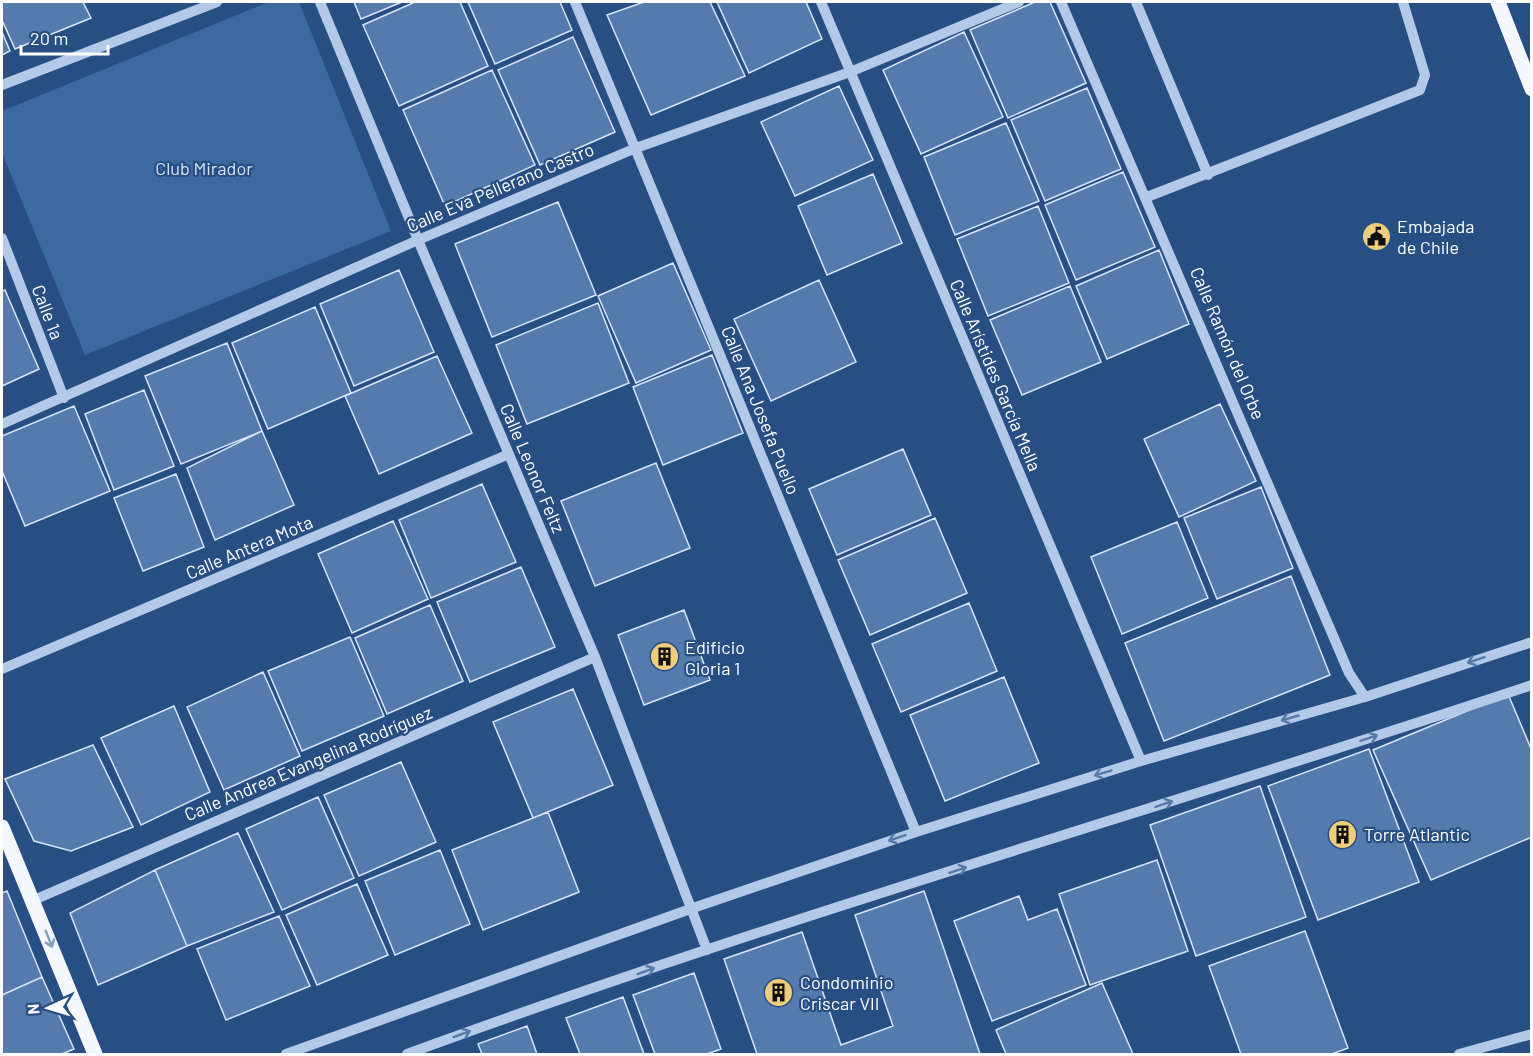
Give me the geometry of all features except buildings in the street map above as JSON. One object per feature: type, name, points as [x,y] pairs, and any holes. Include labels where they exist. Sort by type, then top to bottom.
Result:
[{"type":"main road","points":[[1498,2],[1532,89]]},
{"type":"main road","points":[[2,827],[34,900],[95,1054]]},
{"type":"street","points":[[2,85],[216,2]]},
{"type":"street","name":"Calle Leonor Feltz","points":[[320,2],[595,657],[693,908],[707,950]]},
{"type":"street","name":"Calle Ana Josefa Puello","points":[[576,2],[916,832]]},
{"type":"street","name":"Calle Arístides García Mella","points":[[821,2],[1141,761]]},
{"type":"street","name":"Calle Eva Pellerano Castro","points":[[2,424],[418,240],[636,148],[850,72],[1019,2]]},
{"type":"street","name":"Calle Ramón del Orbe","points":[[1061,2],[1147,197],[1348,673],[1365,697]]},
{"type":"street","points":[[1136,2],[1208,175]]},
{"type":"street","points":[[1147,197],[1420,90],[1425,75],[1403,2]]},
{"type":"street","name":"Calle 1a","points":[[2,238],[64,398]]},
{"type":"street","name":"Calle Antera Mota","points":[[2,669],[509,454]]},
{"type":"street","points":[[286,1054],[693,908],[916,832],[1141,761],[1365,697],[1532,642]]},
{"type":"street","name":"Calle Andrea Evangelina Rodríguez","points":[[34,900],[595,657]]},
{"type":"street","points":[[407,1054],[707,950],[1532,685]]},
{"type":"street","points":[[1459,1054],[1532,1034]]},
{"type":"green space","name":"Club Mirador","points":[[269,2],[299,2],[391,231],[85,355],[2,153],[2,111]]},
{"type":"place","name":"Embajada de Chile","points":[[1376,236]]},
{"type":"place","name":"Edificio Gloria 1","points":[[664,657]]},
{"type":"place","name":"Torre Atlantic","points":[[1343,834]]},
{"type":"place","name":"Condominio Criscar VII","points":[[779,992]]}]
